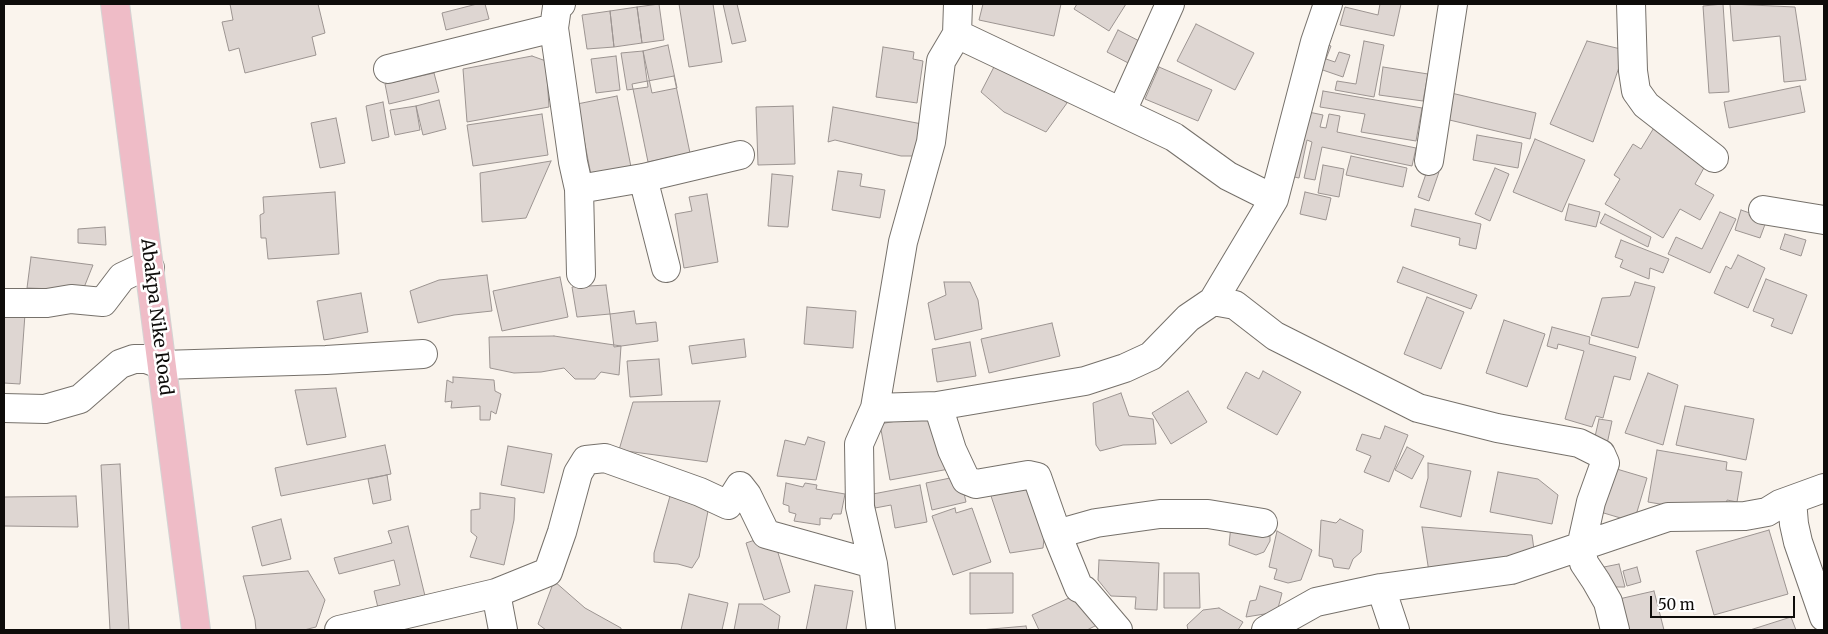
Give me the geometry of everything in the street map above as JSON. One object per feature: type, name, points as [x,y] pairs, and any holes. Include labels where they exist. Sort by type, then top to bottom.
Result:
[{"type":"main road","name":"Abakpa Nike Road","points":[[115,4],[196,630]]},
{"type":"street","points":[[881,630],[873,564],[860,507],[858,478],[859,444],[875,408],[903,242],[931,142],[941,62],[957,34],[958,4]]},
{"type":"street","points":[[1122,111],[1170,4]]},
{"type":"street","points":[[875,408],[937,406],[1085,382],[1125,368],[1151,356],[1188,318],[1213,300],[1274,199],[1315,42],[1328,4]]},
{"type":"street","points":[[1429,161],[1453,4]]},
{"type":"street","points":[[1631,4],[1633,71],[1636,91],[1646,105],[1714,158]]},
{"type":"street","points":[[388,69],[558,16],[573,162],[579,189],[581,274]]},
{"type":"street","points":[[957,34],[1174,137],[1228,176],[1274,199]]},
{"type":"street","points":[[579,189],[643,178],[740,155]]},
{"type":"street","points":[[643,178],[666,268]]},
{"type":"street","points":[[1763,210],[1824,220]]},
{"type":"street","points":[[4,303],[47,303],[71,299],[103,302],[122,277],[139,269],[150,268]]},
{"type":"street","points":[[1213,300],[1235,305],[1275,336],[1418,408],[1497,428],[1578,443],[1602,454],[1605,463],[1591,502],[1581,547],[1584,563],[1608,602],[1615,630]]},
{"type":"street","points":[[4,408],[45,410],[80,399],[120,364],[134,359],[146,359],[162,365],[326,360],[423,354]]},
{"type":"street","points":[[937,406],[952,450],[966,480],[976,484],[1028,475],[1037,477],[1079,588],[1084,590],[1118,630]]},
{"type":"street","points":[[339,630],[496,593],[548,572],[562,532],[578,473],[586,460],[605,458],[700,492],[728,505],[740,486],[747,495],[766,534],[873,564]]},
{"type":"street","points":[[1266,630],[1316,602],[1381,588],[1511,570],[1668,517],[1745,516],[1767,512],[1824,488]]},
{"type":"street","points":[[1792,500],[1798,542],[1824,617]]},
{"type":"street","points":[[1057,534],[1096,523],[1160,514],[1208,514],[1263,523]]},
{"type":"street","points":[[1381,588],[1395,630]]},
{"type":"street","points":[[496,593],[503,630]]},
{"type":"building","points":[[230,4],[318,4],[325,33],[312,37],[316,55],[245,73],[239,48],[229,51],[222,22],[233,20]]},
{"type":"building","points":[[477,4],[485,4],[489,19],[446,30],[442,13]]},
{"type":"building","points":[[659,4],[664,40],[642,43],[637,7]]},
{"type":"building","points":[[679,4],[713,4],[722,62],[689,67]]},
{"type":"building","points":[[723,4],[737,4],[746,41],[732,44]]},
{"type":"building","points":[[983,4],[1061,4],[1054,36],[979,20]]},
{"type":"building","points":[[1077,4],[1126,4],[1109,31],[1074,9]]},
{"type":"building","points":[[1380,4],[1401,4],[1394,36],[1340,25],[1345,7],[1378,15]]},
{"type":"building","points":[[1723,4],[1729,92],[1709,93],[1703,6]]},
{"type":"building","points":[[1730,4],[1795,7],[1806,80],[1784,82],[1780,36],[1733,41]]},
{"type":"building","points":[[637,7],[642,43],[614,47],[610,11]]},
{"type":"building","points":[[610,11],[614,47],[587,49],[582,15]]},
{"type":"building","points":[[1196,24],[1254,53],[1235,90],[1177,61]]},
{"type":"building","points":[[1118,30],[1145,44],[1134,66],[1107,52]]},
{"type":"building","points":[[1364,41],[1384,45],[1374,97],[1335,90],[1337,81],[1356,84]]},
{"type":"building","points":[[1587,41],[1625,50],[1593,142],[1550,124]]},
{"type":"building","points":[[1322,43],[1331,46],[1326,59],[1335,62],[1339,52],[1350,55],[1343,77],[1314,67]]},
{"type":"building","points":[[668,45],[677,88],[652,93],[643,51]]},
{"type":"building","points":[[883,47],[914,52],[913,59],[923,61],[917,103],[876,97]]},
{"type":"building","points":[[643,51],[648,87],[627,90],[621,53]]},
{"type":"building","points":[[532,56],[546,61],[549,107],[467,122],[463,69]]},
{"type":"building","points":[[616,56],[620,90],[596,93],[591,59]]},
{"type":"building","points":[[995,65],[1037,79],[1067,103],[1046,132],[1004,112],[981,92]]},
{"type":"building","points":[[1159,67],[1212,90],[1198,121],[1145,99]]},
{"type":"building","points":[[1383,67],[1428,74],[1423,101],[1379,95]]},
{"type":"building","points":[[434,73],[439,92],[389,104],[385,84]]},
{"type":"building","points":[[674,76],[690,153],[648,162],[632,84]]},
{"type":"building","points":[[1800,86],[1805,112],[1729,128],[1724,102]]},
{"type":"building","points":[[1323,91],[1422,108],[1416,141],[1361,132],[1365,114],[1320,107]]},
{"type":"building","points":[[1447,92],[1536,113],[1530,139],[1441,118]]},
{"type":"building","points":[[617,96],[631,167],[591,175],[577,104]]},
{"type":"building","points":[[439,100],[446,129],[423,135],[416,106]]},
{"type":"building","points":[[383,102],[389,137],[372,141],[366,106]]},
{"type":"building","points":[[416,106],[420,130],[395,135],[390,110]]},
{"type":"building","points":[[793,106],[795,164],[758,165],[756,107]]},
{"type":"building","points":[[833,107],[922,124],[917,156],[901,156],[835,140],[828,142]]},
{"type":"building","points":[[1299,110],[1323,115],[1320,127],[1326,128],[1329,114],[1340,116],[1337,132],[1416,148],[1412,166],[1322,147],[1315,180],[1304,178],[1312,142],[1307,140],[1299,178],[1285,175]]},
{"type":"building","points":[[542,114],[548,155],[473,166],[467,125]]},
{"type":"building","points":[[336,118],[345,163],[320,168],[311,123]]},
{"type":"building","points":[[1655,126],[1710,157],[1695,184],[1714,195],[1700,220],[1680,209],[1663,238],[1605,204],[1620,179],[1614,175],[1633,144],[1641,149]]},
{"type":"building","points":[[1477,135],[1522,143],[1518,168],[1473,160]]},
{"type":"building","points":[[1535,139],[1585,160],[1562,212],[1513,192]]},
{"type":"building","points":[[1351,156],[1407,168],[1403,187],[1346,175]]},
{"type":"building","points":[[551,161],[526,218],[482,222],[480,173]]},
{"type":"building","points":[[1323,165],[1344,169],[1339,197],[1318,193]]},
{"type":"building","points":[[1428,168],[1439,172],[1429,201],[1418,197]]},
{"type":"building","points":[[1495,168],[1509,174],[1490,221],[1475,214]]},
{"type":"building","points":[[838,171],[862,174],[860,186],[885,190],[880,218],[832,210]]},
{"type":"building","points":[[772,174],[793,176],[788,227],[768,226]]},
{"type":"building","points":[[335,192],[339,254],[268,259],[266,238],[261,238],[260,215],[264,213],[263,197]]},
{"type":"building","points":[[1305,192],[1331,198],[1326,220],[1300,214]]},
{"type":"building","points":[[707,194],[718,262],[684,268],[675,214],[692,211],[689,197]]},
{"type":"building","points":[[1569,204],[1600,212],[1596,227],[1565,220]]},
{"type":"building","points":[[1415,209],[1481,224],[1476,249],[1459,245],[1460,238],[1411,226]]},
{"type":"building","points":[[1741,210],[1767,219],[1760,238],[1735,230]]},
{"type":"building","points":[[1720,212],[1736,219],[1710,273],[1668,254],[1676,237],[1702,249]]},
{"type":"building","points":[[1605,214],[1651,237],[1648,247],[1600,223]]},
{"type":"building","points":[[105,227],[106,245],[78,243],[78,229]]},
{"type":"building","points":[[1785,234],[1806,240],[1801,256],[1780,249]]},
{"type":"building","points":[[1621,240],[1669,259],[1663,273],[1650,268],[1649,279],[1620,267],[1623,260],[1615,257]]},
{"type":"building","points":[[1738,255],[1765,268],[1748,308],[1714,293],[1726,266],[1731,269]]},
{"type":"building","points":[[31,257],[93,265],[83,290],[27,288]]},
{"type":"building","points":[[1403,267],[1477,295],[1471,309],[1397,282]]},
{"type":"building","points":[[487,275],[492,311],[454,315],[418,323],[410,291],[439,280]]},
{"type":"building","points":[[560,277],[568,317],[502,331],[493,291]]},
{"type":"building","points":[[1766,279],[1807,295],[1792,334],[1771,326],[1774,319],[1753,311]]},
{"type":"building","points":[[944,282],[970,282],[978,300],[982,329],[935,340],[928,303],[946,295]]},
{"type":"building","points":[[1635,282],[1655,287],[1638,348],[1591,335],[1602,298],[1630,296]]},
{"type":"building","points":[[606,285],[610,314],[577,317],[572,287]]},
{"type":"building","points":[[361,293],[368,332],[324,340],[317,301]]},
{"type":"building","points":[[1427,297],[1464,312],[1441,369],[1404,354]]},
{"type":"building","points":[[807,307],[856,311],[853,348],[804,344]]},
{"type":"building","points":[[634,311],[636,324],[656,322],[658,341],[614,347],[610,314]]},
{"type":"building","points":[[4,312],[25,314],[20,384],[4,383]]},
{"type":"building","points":[[1504,320],[1545,334],[1527,387],[1486,373]]},
{"type":"building","points":[[1052,323],[1060,356],[989,373],[981,339]]},
{"type":"building","points":[[1552,327],[1590,337],[1589,344],[1636,357],[1630,380],[1614,376],[1603,418],[1596,416],[1592,427],[1565,419],[1584,351],[1558,344],[1557,349],[1547,346]]},
{"type":"building","points":[[554,336],[621,346],[619,375],[601,372],[595,379],[575,379],[564,368],[541,372],[514,373],[490,368],[489,337]]},
{"type":"building","points":[[744,339],[746,357],[692,364],[689,346]]},
{"type":"building","points":[[970,342],[976,376],[937,382],[932,349]]},
{"type":"building","points":[[659,359],[662,395],[630,397],[627,361]]},
{"type":"building","points":[[1263,371],[1301,392],[1277,435],[1227,408],[1246,372],[1259,379]]},
{"type":"building","points":[[1648,373],[1678,385],[1663,445],[1625,433]]},
{"type":"building","points":[[453,377],[494,380],[495,391],[501,394],[496,414],[491,411],[490,420],[480,420],[480,406],[451,408],[452,401],[445,402],[447,380],[453,383]]},
{"type":"building","points":[[336,388],[346,437],[307,445],[295,390]]},
{"type":"building","points":[[1188,391],[1207,422],[1171,444],[1152,413]]},
{"type":"building","points":[[1121,393],[1129,416],[1153,419],[1156,444],[1123,445],[1100,451],[1096,445],[1093,403]]},
{"type":"building","points":[[720,401],[707,462],[619,450],[633,402]]},
{"type":"building","points":[[1685,406],[1754,419],[1746,460],[1676,445]]},
{"type":"building","points":[[939,413],[949,469],[890,480],[880,424]]},
{"type":"building","points":[[1599,419],[1612,421],[1607,444],[1594,441]]},
{"type":"building","points":[[1385,426],[1408,435],[1389,482],[1364,472],[1371,456],[1356,450],[1362,434],[1380,439]]},
{"type":"building","points":[[808,437],[825,442],[816,480],[777,476],[785,440],[805,445]]},
{"type":"building","points":[[385,445],[391,474],[281,496],[275,468]]},
{"type":"building","points":[[508,446],[552,454],[544,493],[501,485]]},
{"type":"building","points":[[1407,447],[1424,456],[1412,479],[1395,470]]},
{"type":"building","points":[[1657,450],[1727,462],[1726,470],[1742,472],[1737,502],[1727,500],[1725,515],[1648,502]]},
{"type":"building","points":[[1428,463],[1471,471],[1461,517],[1420,507],[1428,478]]},
{"type":"building","points":[[120,464],[129,630],[110,630],[101,465]]},
{"type":"building","points":[[1610,467],[1647,478],[1634,522],[1597,511]]},
{"type":"building","points":[[1498,472],[1538,479],[1558,495],[1552,524],[1490,512]]},
{"type":"building","points":[[387,475],[391,500],[373,504],[368,479]]},
{"type":"building","points":[[960,476],[966,502],[932,510],[926,483]]},
{"type":"building","points":[[1030,479],[1045,530],[1043,548],[1010,553],[990,493]]},
{"type":"building","points":[[786,483],[803,487],[805,483],[817,485],[816,489],[845,494],[841,514],[833,514],[831,519],[820,518],[820,525],[794,521],[796,514],[789,512],[789,506],[783,504]]},
{"type":"building","points":[[920,485],[927,522],[895,528],[891,505],[875,508],[873,494]]},
{"type":"building","points":[[672,489],[709,506],[699,557],[692,568],[678,564],[654,562],[654,553]]},
{"type":"building","points":[[480,493],[515,498],[514,520],[504,565],[470,557],[477,537],[471,532],[471,510],[480,509]]},
{"type":"building","points":[[76,496],[78,527],[4,526],[4,497]]},
{"type":"building","points":[[955,508],[956,513],[972,508],[991,562],[953,575],[932,516]]},
{"type":"building","points":[[281,519],[291,559],[262,566],[252,527]]},
{"type":"building","points":[[1340,519],[1363,530],[1361,552],[1353,559],[1349,569],[1334,567],[1332,559],[1319,556],[1321,520],[1336,523]]},
{"type":"building","points":[[1231,525],[1270,531],[1270,541],[1264,552],[1256,555],[1229,545]]},
{"type":"building","points":[[408,526],[426,600],[379,612],[374,591],[400,585],[394,560],[339,574],[334,558],[392,543],[388,531]]},
{"type":"building","points":[[1422,527],[1532,535],[1535,557],[1429,572]]},
{"type":"building","points":[[1769,530],[1788,594],[1714,615],[1696,551]]},
{"type":"building","points":[[1277,531],[1312,550],[1301,580],[1288,583],[1274,579],[1277,569],[1269,567]]},
{"type":"building","points":[[761,538],[775,543],[790,592],[764,600],[746,543]]},
{"type":"building","points":[[1099,560],[1159,563],[1157,610],[1135,609],[1136,597],[1111,596],[1098,580]]},
{"type":"building","points":[[1619,564],[1625,587],[1604,587],[1599,568]]},
{"type":"building","points":[[1637,567],[1641,582],[1627,586],[1623,571]]},
{"type":"building","points":[[308,571],[325,600],[316,627],[304,630],[256,630],[243,576]]},
{"type":"building","points":[[970,573],[1013,573],[1013,613],[970,614]]},
{"type":"building","points":[[1164,573],[1199,573],[1200,608],[1164,608]]},
{"type":"building","points":[[554,581],[585,608],[621,628],[621,630],[546,630],[538,624]]},
{"type":"building","points":[[815,585],[853,591],[846,630],[806,630]]},
{"type":"building","points":[[1260,586],[1282,593],[1277,612],[1246,617],[1250,601],[1256,600]]},
{"type":"building","points":[[1654,591],[1664,630],[1627,630],[1619,599]]},
{"type":"building","points":[[1082,592],[1097,625],[1087,630],[1039,630],[1032,615]]},
{"type":"building","points":[[689,594],[728,603],[722,630],[681,630]]},
{"type":"building","points":[[739,604],[762,604],[780,616],[778,630],[734,630]]},
{"type":"building","points":[[1219,608],[1243,622],[1238,630],[1188,630],[1187,625],[1203,610]]},
{"type":"building","points":[[1791,617],[1796,630],[1750,630]]},
{"type":"building","points":[[1026,626],[1027,630],[980,630]]}]
